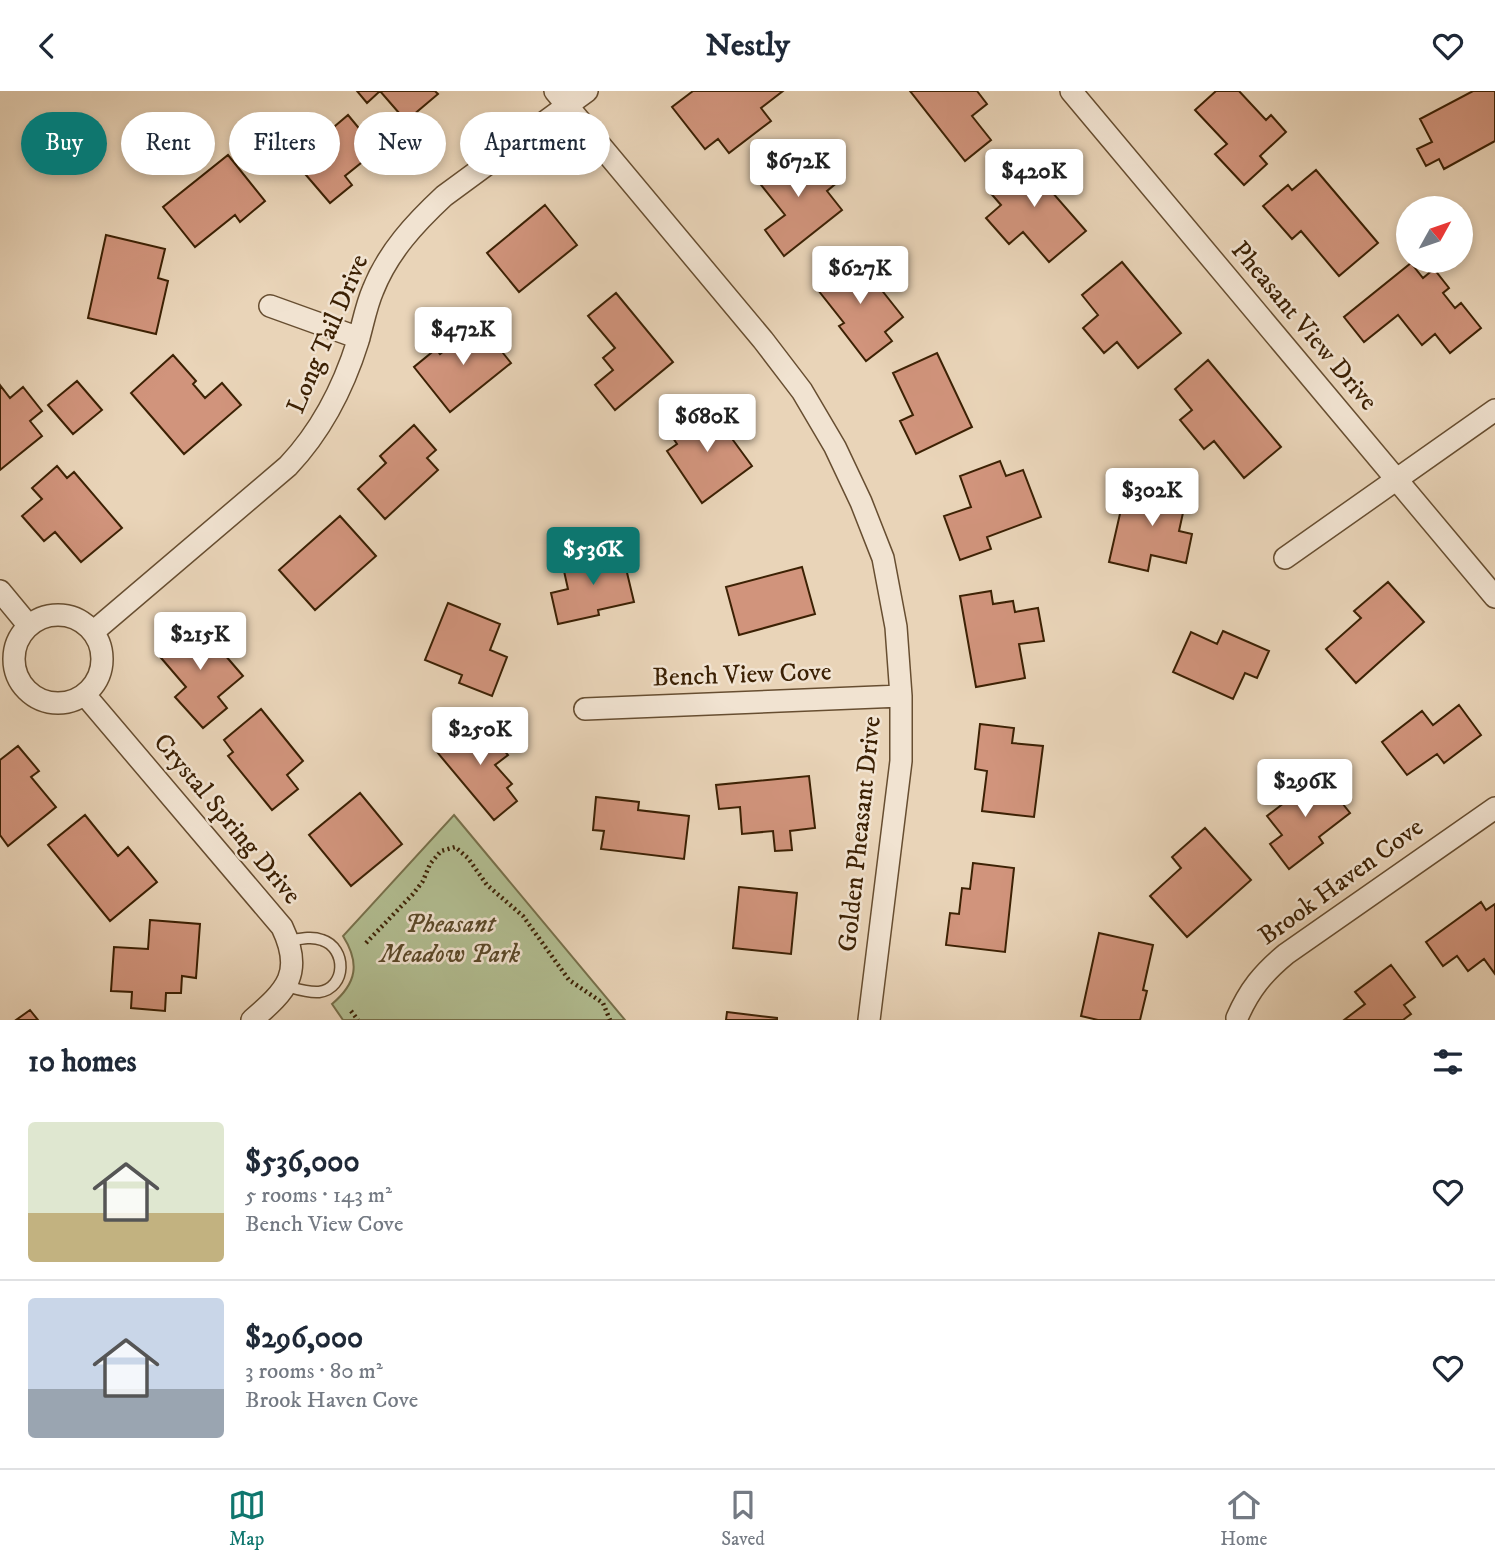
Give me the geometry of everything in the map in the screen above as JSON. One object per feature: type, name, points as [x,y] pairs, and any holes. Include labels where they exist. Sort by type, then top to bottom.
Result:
[{"type":"street","name":"Long Tail Drive","points":[[93,632],[288,466],[309,443],[341,388],[373,291],[387,261],[406,235],[444,196],[561,98],[587,91]]},
{"type":"street","name":"Pheasant View Drive","points":[[1071,91],[1495,597]]},
{"type":"street","name":"Golden Pheasant Drive","points":[[561,98],[763,340],[802,391],[835,447],[883,558],[896,627],[901,697],[901,761],[869,1020]]},
{"type":"street","points":[[270,306],[359,338]]},
{"type":"street","points":[[1285,558],[1495,409]]},
{"type":"street","points":[[0,591],[29,625]]},
{"type":"street","points":[[62,615],[85,624],[93,632],[102,653],[102,665],[99,676],[85,695],[62,703],[50,703],[38,699],[20,682],[13,658],[20,635],[29,625],[39,619],[62,615]]},
{"type":"street","name":"Crystal Spring Drive","points":[[85,695],[282,926],[289,941],[293,965],[292,975],[286,986]]},
{"type":"street","name":"Bench View Cove","points":[[585,709],[901,697]]},
{"type":"street","name":"Brook Haven Cove","points":[[1237,1018],[1247,994],[1264,973],[1286,954],[1495,808]]},
{"type":"street","points":[[252,1020],[275,1001],[286,986]]},
{"type":"lane","points":[[286,986],[307,992],[325,990],[337,980],[340,966],[335,950],[328,942],[318,939],[289,941]]},
{"type":"path","points":[[366,943],[413,894],[423,881],[430,864],[441,851],[455,847],[468,858],[487,885],[523,916],[569,980],[603,1003],[610,1020]]},
{"type":"path","points":[[351,1011],[358,1020]]},
{"type":"green space","name":"Pheasant Meadow Park","points":[[454,815],[625,1020],[343,1020],[332,1004],[347,988],[354,964],[343,936]]},
{"type":"building","points":[[357,91],[380,91],[367,103]]},
{"type":"building","points":[[380,91],[435,91],[438,94],[417,112],[398,112]]},
{"type":"building","points":[[693,91],[783,91],[761,108],[771,121],[729,153],[718,139],[705,149],[672,107]]},
{"type":"building","points":[[910,91],[977,91],[987,104],[972,116],[991,140],[965,161]]},
{"type":"building","points":[[1216,91],[1239,91],[1266,120],[1271,115],[1286,132],[1260,156],[1267,164],[1244,185],[1215,154],[1227,144],[1195,110]]},
{"type":"building","points":[[1473,91],[1495,91],[1495,141],[1444,169],[1439,159],[1426,166],[1417,149],[1432,142],[1420,119]]},
{"type":"building","points":[[348,115],[354,122],[354,169],[345,176],[352,185],[330,203],[306,175],[340,175],[340,122]]},
{"type":"building","points":[[793,147],[811,170],[823,161],[839,181],[827,191],[842,210],[784,256],[765,230],[785,215],[754,176]]},
{"type":"building","points":[[1033,151],[1061,183],[1051,191],[1086,231],[1049,262],[1023,232],[1009,244],[986,218],[1001,205],[988,190]]},
{"type":"building","points":[[228,155],[229,175],[244,175],[265,201],[240,222],[235,215],[195,247],[163,207],[203,175],[215,175],[215,165]]},
{"type":"building","points":[[1316,170],[1378,243],[1339,276],[1301,231],[1292,239],[1263,206],[1288,185],[1292,190]]},
{"type":"building","points":[[545,205],[577,245],[519,292],[487,253]]},
{"type":"building","points":[[106,235],[165,249],[158,278],[168,281],[156,334],[88,318]]},
{"type":"building","points":[[853,254],[903,317],[885,332],[892,341],[866,361],[839,326],[844,323],[814,285]]},
{"type":"building","points":[[1122,262],[1181,333],[1138,368],[1117,342],[1104,353],[1083,328],[1098,315],[1082,295]]},
{"type":"building","points":[[1399,273],[1419,273],[1423,278],[1429,273],[1437,273],[1449,288],[1443,293],[1455,308],[1461,303],[1481,328],[1450,353],[1435,334],[1422,345],[1398,315],[1364,342],[1344,317]]},
{"type":"building","points":[[616,293],[673,362],[615,410],[595,385],[613,370],[603,358],[615,348],[588,316]]},
{"type":"building","points":[[479,323],[511,363],[450,412],[414,367],[436,349],[440,354]]},
{"type":"building","points":[[937,353],[972,427],[916,454],[900,421],[913,415],[893,373]]},
{"type":"building","points":[[173,355],[196,381],[193,384],[205,398],[222,383],[241,405],[184,454],[131,393]]},
{"type":"building","points":[[1208,360],[1281,447],[1244,478],[1214,441],[1204,449],[1180,420],[1192,410],[1175,389]]},
{"type":"building","points":[[77,381],[102,410],[73,434],[48,405]]},
{"type":"building","points":[[0,385],[10,398],[23,387],[42,411],[30,421],[42,436],[0,470]]},
{"type":"building","points":[[708,406],[752,466],[702,503],[667,451],[677,444],[669,432]]},
{"type":"building","points":[[414,425],[436,450],[427,458],[438,470],[385,519],[358,489],[386,463],[380,456]]},
{"type":"building","points":[[1000,461],[1006,476],[1023,470],[1041,517],[987,537],[991,549],[960,560],[944,516],[971,507],[960,476]]},
{"type":"building","points":[[57,466],[67,478],[74,472],[122,528],[81,562],[55,532],[44,541],[22,516],[42,499],[32,488]]},
{"type":"building","points":[[1145,479],[1188,490],[1179,531],[1192,534],[1186,563],[1151,555],[1148,571],[1109,562],[1122,505],[1137,509]]},
{"type":"building","points":[[340,516],[376,556],[315,610],[279,570]]},
{"type":"building","points":[[610,545],[614,563],[624,560],[634,602],[598,610],[599,615],[558,624],[551,593],[568,589],[564,571],[585,566],[581,551]]},
{"type":"building","points":[[802,567],[815,614],[739,635],[726,587]]},
{"type":"building","points":[[1388,582],[1424,622],[1356,683],[1326,649],[1361,618],[1354,611]]},
{"type":"building","points":[[991,591],[993,604],[1013,601],[1015,612],[1038,608],[1044,641],[1019,644],[1025,678],[976,687],[960,596]]},
{"type":"building","points":[[448,603],[500,624],[490,650],[507,657],[492,696],[459,683],[462,675],[425,660]]},
{"type":"building","points":[[194,619],[243,676],[218,697],[227,708],[203,728],[175,697],[186,687],[156,652]]},
{"type":"building","points":[[1223,631],[1269,651],[1257,678],[1245,673],[1233,699],[1173,672],[1191,632],[1217,644]]},
{"type":"building","points":[[1459,705],[1481,735],[1444,763],[1437,754],[1407,775],[1382,742],[1422,711],[1433,725]]},
{"type":"building","points":[[261,709],[303,761],[287,775],[298,789],[272,810],[228,756],[233,752],[224,740]]},
{"type":"building","points":[[478,718],[508,755],[495,765],[512,784],[507,788],[517,801],[494,820],[437,752]]},
{"type":"building","points":[[980,724],[1014,728],[1012,743],[1043,746],[1034,817],[982,811],[987,771],[975,769]]},
{"type":"building","points":[[18,746],[39,771],[31,777],[56,807],[8,846],[0,835],[0,760]]},
{"type":"building","points":[[1320,775],[1350,813],[1319,837],[1323,843],[1289,869],[1270,844],[1282,835],[1267,816],[1289,799],[1284,792],[1304,777],[1309,784]]},
{"type":"building","points":[[809,776],[815,828],[790,831],[792,850],[775,851],[773,831],[742,834],[740,807],[719,809],[716,785]]},
{"type":"building","points":[[360,793],[402,844],[351,886],[309,835]]},
{"type":"building","points":[[596,797],[639,802],[638,810],[689,816],[684,859],[601,849],[604,831],[593,830]]},
{"type":"building","points":[[85,815],[118,856],[128,847],[157,882],[110,921],[48,845]]},
{"type":"building","points":[[1205,828],[1251,880],[1187,937],[1150,896],[1181,868],[1172,857]]},
{"type":"building","points":[[973,863],[1014,868],[1005,952],[946,945],[950,913],[959,914],[962,888],[970,889]]},
{"type":"building","points":[[739,887],[797,893],[791,954],[733,948]]},
{"type":"building","points":[[1481,902],[1486,910],[1495,904],[1495,974],[1484,959],[1468,971],[1457,956],[1443,966],[1426,942]]},
{"type":"building","points":[[150,920],[200,924],[196,978],[182,976],[181,993],[166,993],[165,1011],[131,1008],[132,992],[111,991],[114,947],[148,949]]},
{"type":"building","points":[[1099,933],[1153,945],[1143,990],[1147,991],[1140,1020],[1098,1020],[1081,1016]]},
{"type":"building","points":[[1391,965],[1415,997],[1404,1005],[1411,1014],[1403,1020],[1344,1020],[1365,1004],[1355,992]]},
{"type":"building","points":[[30,1010],[38,1020],[16,1020]]},
{"type":"building","points":[[727,1012],[777,1018],[777,1020],[726,1020]]}]
